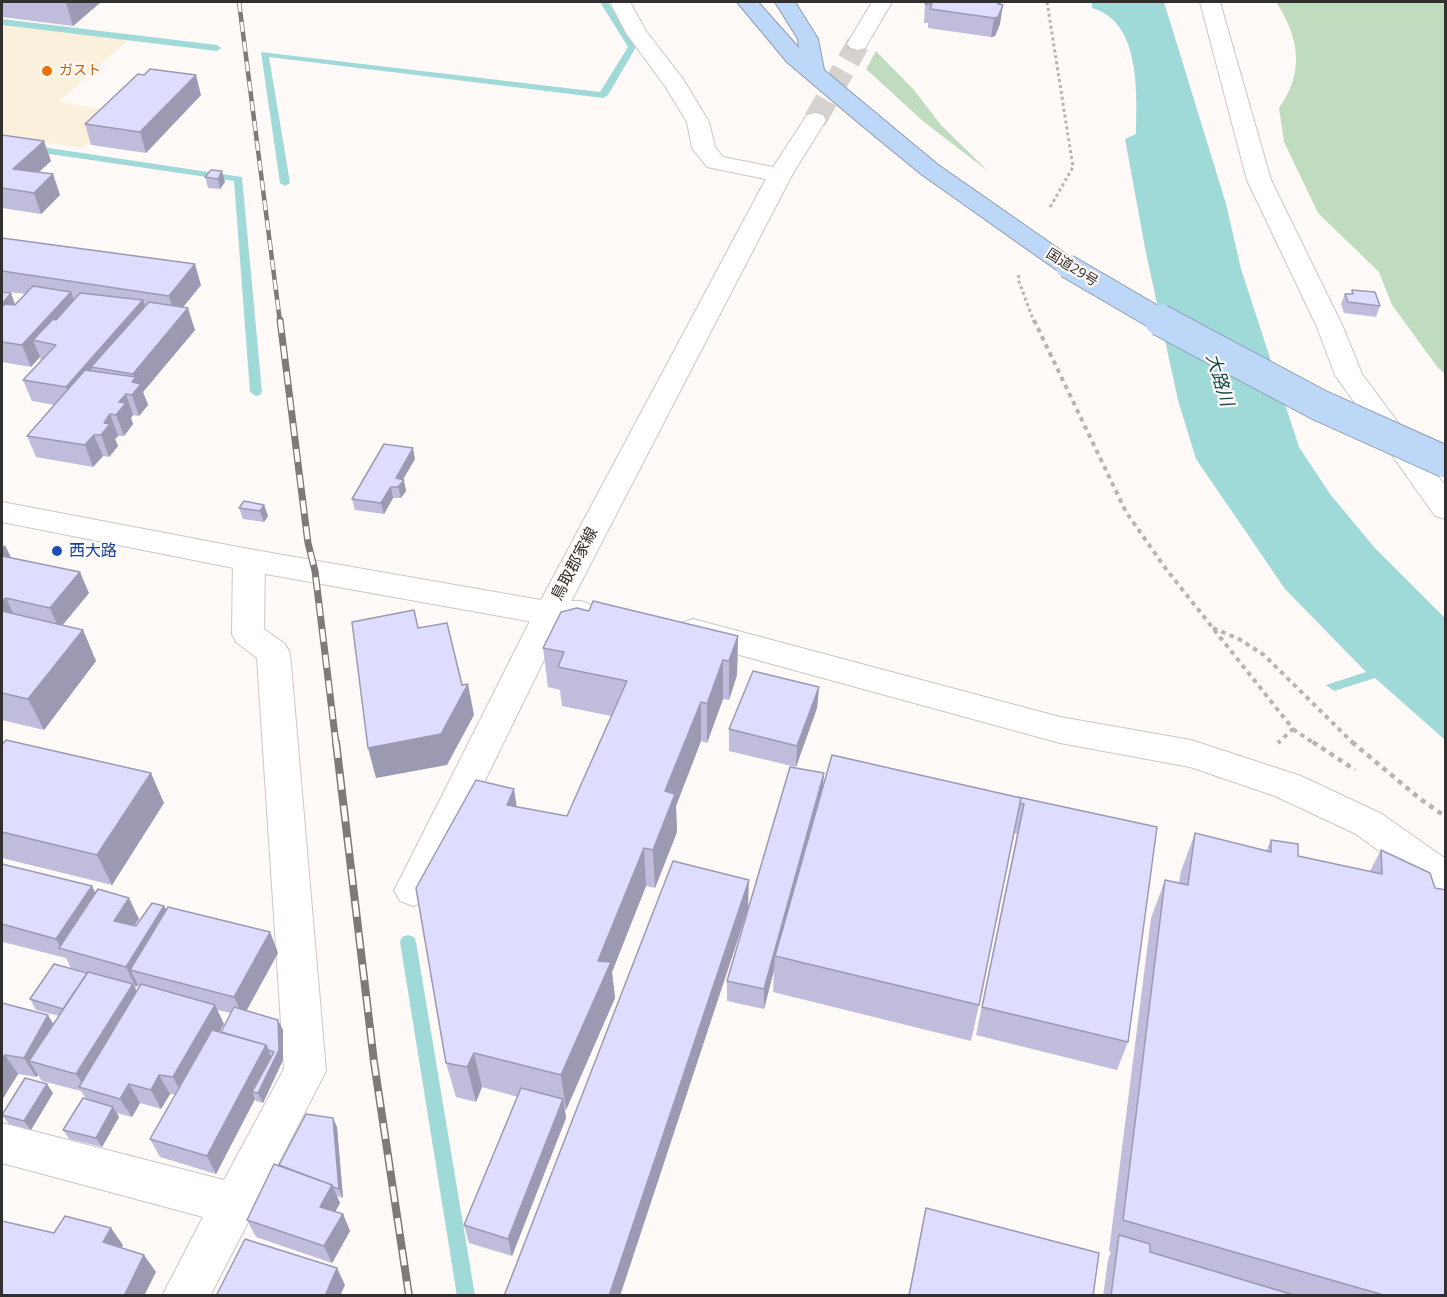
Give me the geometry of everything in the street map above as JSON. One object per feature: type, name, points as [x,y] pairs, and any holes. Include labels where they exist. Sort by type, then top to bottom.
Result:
[{"type":"highway","points":[[728,2],[804,65]]},
{"type":"highway","name":"国道29号","points":[[747,2],[804,65],[930,169],[1067,266],[1144,312],[1319,405],[1446,462]]},
{"type":"highway","points":[[785,2],[808,39],[804,65]]},
{"type":"street","points":[[620,2],[636,33],[675,84],[698,122],[704,148],[715,162],[780,175]]},
{"type":"street","points":[[858,44],[882,2]]},
{"type":"street","points":[[1209,2],[1259,180],[1330,327],[1349,375],[1446,509]]},
{"type":"street","name":"鳥取郡家線","points":[[2,512],[249,560],[550,613],[780,175],[815,120]]},
{"type":"street","points":[[185,1296],[305,1071],[273,652],[248,634],[249,560]]},
{"type":"street","points":[[413,890],[550,613],[616,614]]},
{"type":"street","points":[[662,623],[1060,730],[1191,754],[1246,772],[1288,786],[1369,824],[1446,880]]},
{"type":"street","points":[[2,1143],[235,1204]]},
{"type":"path","points":[[1047,2],[1073,167],[1049,209]]},
{"type":"path","points":[[1019,272],[1018,279],[1036,327],[1126,512],[1166,569],[1293,729],[1361,774]]},
{"type":"path","points":[[1212,627],[1239,639],[1264,656],[1341,733],[1446,818]]},
{"type":"path","points":[[1246,772],[1293,729]]},
{"type":"path","points":[[1409,799],[1419,798]]},
{"type":"shaded area","name":"ガスト","points":[[2,23],[130,39],[58,102],[120,112],[83,148],[2,136]]},
{"type":"green space","points":[[1276,2],[1445,2],[1445,374],[1438,368],[1392,305],[1379,272],[1318,213],[1284,142],[1279,108],[1293,81],[1296,55],[1290,28]]},
{"type":"green space","points":[[876,51],[914,90],[941,125],[989,172],[924,122],[866,69]]},
{"type":"water","name":"大路川","points":[[1092,2],[1164,2],[1226,204],[1241,269],[1299,447],[1330,494],[1374,547],[1445,618],[1445,740],[1375,678],[1334,691],[1326,685],[1366,672],[1285,589],[1196,459],[1178,400],[1146,253],[1125,139],[1136,134],[1133,61],[1128,43],[1120,28],[1108,16],[1092,8]]},
{"type":"building","points":[[926,2],[999,2],[998,4],[1003,5],[998,17],[994,18],[930,9],[932,4],[925,4]]},
{"type":"building","points":[[150,69],[196,75],[140,132],[85,124],[138,74],[144,75]]},
{"type":"building","points":[[2,135],[44,141],[13,169],[53,174],[34,193],[2,188]]},
{"type":"building","points":[[211,170],[222,171],[218,179],[205,177]]},
{"type":"building","points":[[2,238],[195,264],[169,296],[2,271]]},
{"type":"building","points":[[33,286],[71,292],[22,345],[2,342],[2,307],[5,304],[15,305]]},
{"type":"building","points":[[1352,290],[1375,292],[1380,306],[1348,302],[1345,294],[1353,294]]},
{"type":"building","points":[[2,292],[11,293],[2,304]]},
{"type":"building","points":[[80,293],[143,300],[66,387],[23,380],[56,345],[33,340],[53,319],[56,320]]},
{"type":"building","points":[[149,302],[188,308],[133,374],[91,367]]},
{"type":"building","points":[[85,370],[136,377],[132,382],[141,384],[132,395],[126,394],[119,402],[126,403],[116,415],[110,414],[104,423],[110,424],[101,435],[94,435],[85,445],[27,436]]},
{"type":"building","points":[[384,444],[413,448],[396,478],[404,480],[398,487],[391,487],[381,503],[352,499]]},
{"type":"building","points":[[244,501],[264,505],[260,511],[239,508]]},
{"type":"building","points":[[2,556],[80,572],[50,608],[6,598],[2,601]]},
{"type":"building","points":[[593,601],[738,636],[729,661],[723,660],[707,704],[701,702],[665,791],[675,794],[653,850],[644,848],[598,961],[611,962],[561,1075],[474,1053],[467,1067],[446,1063],[416,888],[476,780],[514,789],[507,805],[567,816],[627,681],[558,667],[564,652],[543,648],[561,612],[577,608],[589,611]]},
{"type":"building","points":[[414,610],[418,628],[447,623],[462,685],[468,684],[441,734],[368,748],[352,622]]},
{"type":"building","points":[[2,611],[83,630],[28,699],[2,693]]},
{"type":"building","points":[[753,671],[819,687],[797,746],[729,729]]},
{"type":"building","points":[[6,740],[151,773],[97,855],[2,832],[2,745]]},
{"type":"building","points":[[832,755],[1021,798],[979,1005],[775,956]]},
{"type":"building","points":[[790,767],[824,773],[764,989],[727,981]]},
{"type":"building","points":[[1018,797],[1157,827],[1128,1042],[982,1007],[1024,804],[1020,803],[1021,798]]},
{"type":"building","points":[[1195,833],[1271,852],[1271,840],[1298,844],[1298,856],[1382,874],[1381,850],[1430,873],[1435,888],[1446,890],[1446,1296],[1387,1296],[1123,1220],[1165,880],[1188,885]]},
{"type":"building","points":[[673,861],[749,880],[609,1296],[504,1296]]},
{"type":"building","points":[[2,864],[92,886],[56,939],[2,924]]},
{"type":"building","points":[[98,889],[129,898],[114,921],[136,926],[152,903],[164,906],[126,967],[59,948]]},
{"type":"building","points":[[168,907],[270,932],[234,997],[130,970]]},
{"type":"building","points":[[54,964],[87,973],[63,1009],[30,999]]},
{"type":"building","points":[[88,972],[133,984],[76,1074],[29,1061]]},
{"type":"building","points":[[141,984],[215,1005],[173,1077],[159,1075],[151,1090],[129,1084],[120,1099],[79,1087]]},
{"type":"building","points":[[2,1003],[48,1015],[24,1058],[5,1055],[2,1060]]},
{"type":"building","points":[[234,1007],[278,1020],[279,1050],[258,1093],[252,1092],[274,1052],[268,1050],[266,1045],[221,1032]]},
{"type":"building","points":[[212,1030],[266,1045],[207,1156],[150,1139]]},
{"type":"building","points":[[25,1078],[47,1084],[24,1121],[2,1115]]},
{"type":"building","points":[[521,1088],[563,1099],[508,1239],[464,1225]]},
{"type":"building","points":[[83,1098],[113,1107],[96,1138],[63,1130]]},
{"type":"building","points":[[306,1114],[333,1118],[339,1189],[279,1165]]},
{"type":"building","points":[[274,1164],[332,1185],[320,1207],[343,1214],[324,1246],[247,1220]]},
{"type":"building","points":[[926,1208],[1099,1253],[1093,1296],[909,1296]]},
{"type":"building","points":[[65,1216],[111,1228],[103,1242],[144,1255],[124,1296],[2,1296],[2,1221],[54,1233]]},
{"type":"building","points":[[1119,1235],[1150,1244],[1150,1252],[1297,1296],[1111,1296]]},
{"type":"building","points":[[245,1239],[337,1268],[325,1296],[216,1296]]},
{"type":"waterway","points":[[285,183],[264,54],[603,95],[632,47],[604,2]]},
{"type":"waterway","points":[[2,22],[217,48]]},
{"type":"waterway","points":[[2,144],[239,179],[256,392]]},
{"type":"waterway","points":[[408,942],[466,1296]]},
{"type":"tunnel","points":[[815,120],[858,44]]},
{"type":"railway","points":[[239,2],[280,322]]},
{"type":"railway","points":[[280,320],[308,543],[315,571],[336,744]]},
{"type":"railway","points":[[336,742],[374,1062],[409,1296]]},
{"type":"place","name":"ガスト","points":[[47,71]]},
{"type":"place","name":"西大路","points":[[57,551]]}]
